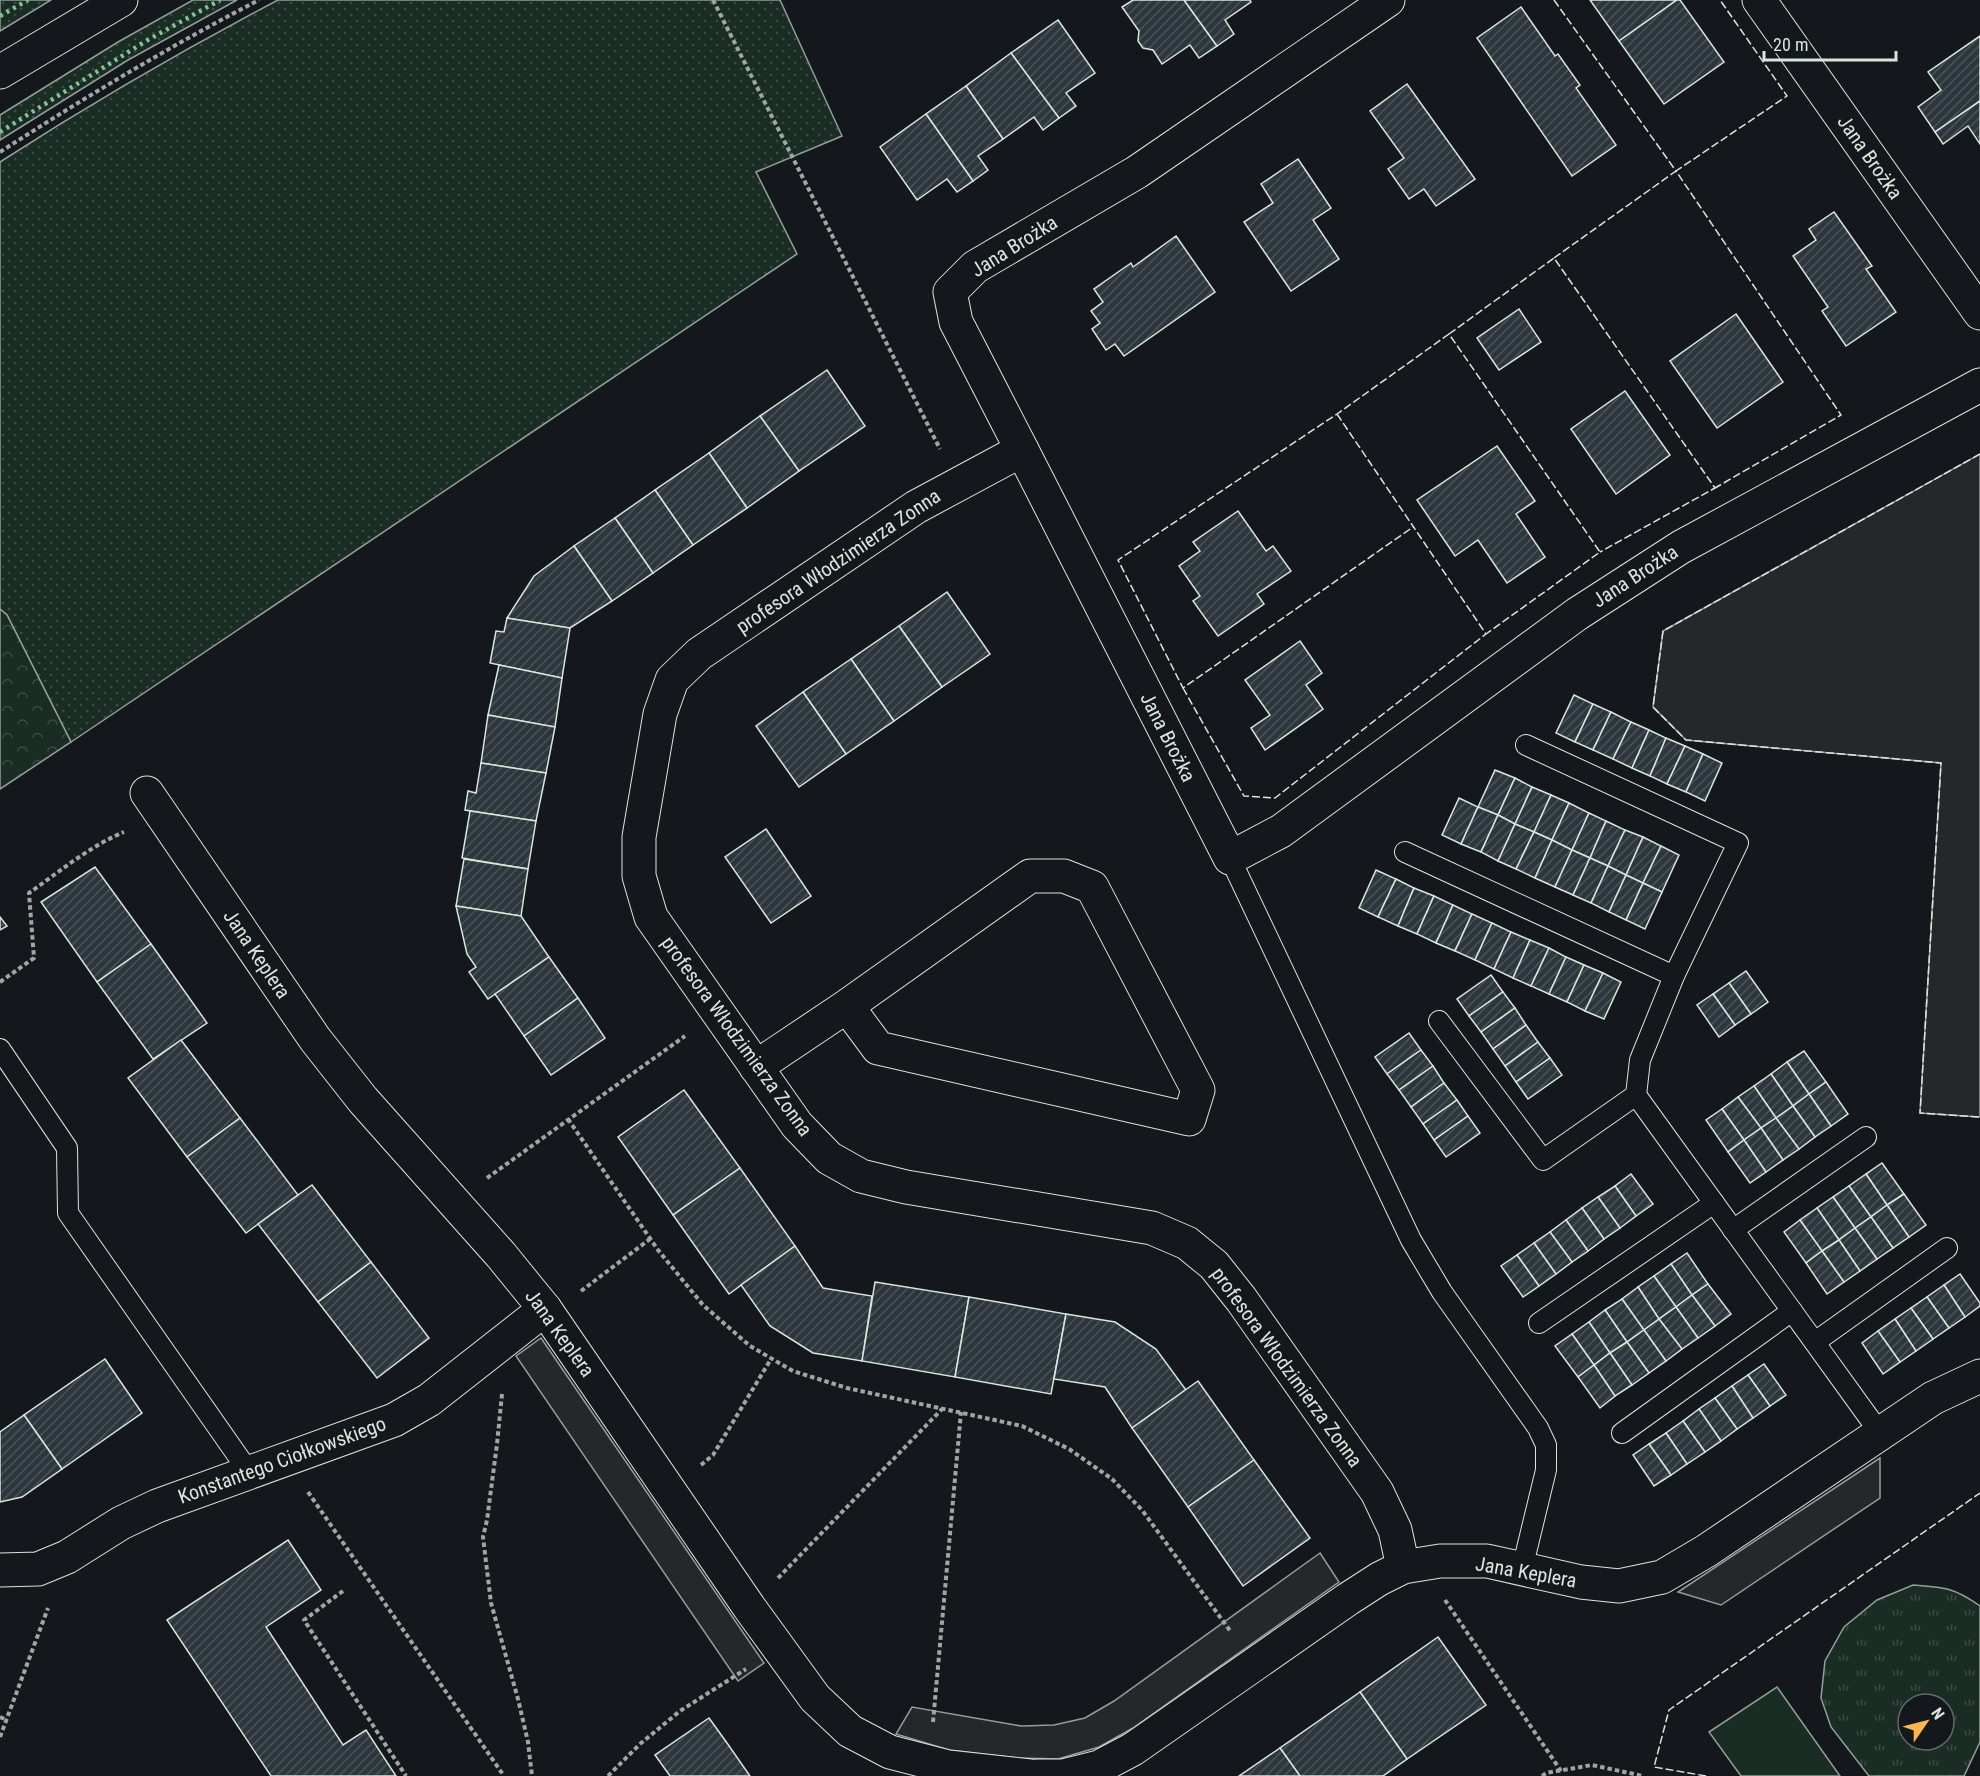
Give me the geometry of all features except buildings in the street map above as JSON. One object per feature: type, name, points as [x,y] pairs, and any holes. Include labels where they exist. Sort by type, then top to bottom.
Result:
[{"type":"street","points":[[0,72],[121,0]]},
{"type":"street","name":"Jana Brożka","points":[[1388,0],[1137,172],[975,267],[950,292],[956,322],[1230,858],[1281,831],[1577,614],[1681,547],[1980,385]]},
{"type":"street","name":"Jana Brożka","points":[[1760,0],[1980,313]]},
{"type":"street","name":"profesora Włodzimierza Zonna","points":[[1022,450],[916,507],[699,654],[672,680],[660,714],[639,837],[639,876],[651,917],[797,1125],[829,1158],[861,1176],[906,1187],[1152,1228],[1187,1243],[1214,1265],[1241,1299],[1377,1492],[1395,1530],[1403,1567]]},
{"type":"street","name":"Jana Keplera","points":[[155,805],[315,1039],[363,1100],[501,1256],[547,1312],[749,1607],[815,1698],[850,1731],[890,1752],[948,1767],[1030,1776]]},
{"type":"street","points":[[756,1067],[847,1006],[1029,876],[1064,876],[1092,887],[1198,1090],[1190,1119],[878,1048],[847,1006]]},
{"type":"street","name":"Konstantego Ciołkowskiego","points":[[0,1570],[38,1569],[67,1557],[121,1523],[157,1506],[394,1420],[429,1400],[547,1312]]},
{"type":"street","name":"Jana Keplera","points":[[1037,1776],[1063,1776],[1099,1767],[1133,1749],[1358,1592],[1403,1567],[1440,1561],[1487,1561],[1581,1582],[1618,1586],[1662,1578],[1706,1551],[1933,1398],[1980,1376]]},
{"type":"lane","points":[[1526,746],[1738,843],[1674,976],[1640,1060],[1636,1095],[1880,1433]]},
{"type":"lane","points":[[1405,852],[1674,976]]},
{"type":"lane","points":[[1230,858],[1411,1240],[1442,1292],[1538,1428],[1546,1445],[1546,1470],[1522,1569]]},
{"type":"lane","points":[[1439,1021],[1543,1160],[1636,1095]]},
{"type":"lane","points":[[0,1048],[67,1148],[68,1213],[249,1472]]},
{"type":"lane","points":[[1733,1230],[1866,1137]]},
{"type":"lane","points":[[1539,1323],[1714,1203]]},
{"type":"lane","points":[[1815,1342],[1947,1248]]},
{"type":"lane","points":[[1622,1433],[1792,1311]]},
{"type":"path","points":[[0,152],[70,107],[200,30],[259,0]]},
{"type":"path","points":[[713,0],[957,484]]},
{"type":"path","points":[[0,982],[34,958],[29,893],[114,836],[155,805]]},
{"type":"path","points":[[454,1202],[718,1013]]},
{"type":"path","points":[[568,1119],[650,1239],[703,1305],[750,1346],[792,1371],[847,1388],[1022,1426],[1069,1449],[1112,1479],[1142,1510],[1254,1664]]},
{"type":"path","points":[[547,1312],[650,1239]]},
{"type":"path","points":[[506,1341],[497,1444],[483,1537],[491,1603],[528,1742],[532,1776]]},
{"type":"path","points":[[670,1490],[713,1455],[771,1359]]},
{"type":"path","points":[[749,1607],[942,1408]]},
{"type":"path","points":[[929,1762],[961,1412]]},
{"type":"path","points":[[285,1459],[504,1776]]},
{"type":"path","points":[[0,1737],[67,1557]]},
{"type":"path","points":[[343,1591],[304,1620],[406,1776]]},
{"type":"path","points":[[1443,1598],[1561,1771]]},
{"type":"path","points":[[608,1776],[640,1744],[680,1711],[778,1648]]},
{"type":"path","points":[[0,1718],[7,1720]]},
{"type":"path","points":[[1542,1776],[1546,1773],[1592,1765],[1643,1776]]},
{"type":"green space","points":[[0,0],[51,0],[0,31]]},
{"type":"green space","points":[[193,0],[237,0],[128,60],[0,140],[0,115],[118,42]]},
{"type":"green space","points":[[278,0],[780,0],[842,136],[756,172],[797,254],[71,742],[7,615],[0,609],[0,162],[137,78]]},
{"type":"green space","points":[[0,609],[7,615],[71,742],[0,789]]},
{"type":"green space","points":[[1913,1585],[1949,1590],[1963,1595],[1980,1606],[1980,1742],[1964,1776],[1869,1776],[1831,1727],[1821,1698],[1825,1661],[1844,1627],[1877,1600]]},
{"type":"green space","points":[[1777,1687],[1840,1776],[1741,1776],[1709,1732]]},
{"type":"shaded area","points":[[1980,454],[1980,1117],[1920,1113],[1941,763],[1686,740],[1653,707],[1663,631]]},
{"type":"shaded area","points":[[541,1338],[764,1663],[738,1681],[516,1356]]},
{"type":"shaded area","points":[[1880,1458],[1880,1498],[1721,1605],[1678,1592]]},
{"type":"shaded area","points":[[1320,1553],[1339,1582],[1133,1728],[1099,1747],[1058,1759],[1019,1758],[949,1750],[896,1734],[912,1707],[1021,1726],[1054,1725],[1085,1718],[1114,1701]]},
{"type":"hedge","points":[[0,16],[28,0]]},
{"type":"hedge","points":[[0,132],[146,41],[220,0]]},
{"type":"fence","points":[[1554,0],[1676,171],[1787,96],[1720,0]]},
{"type":"fence","points":[[1554,258],[1676,171],[1841,415],[1715,488]]},
{"type":"fence","points":[[1449,334],[1554,258],[1715,488],[1600,552]]},
{"type":"fence","points":[[1337,414],[1486,634],[1600,552],[1449,334],[1337,414],[1118,560],[1183,688],[1413,527]]},
{"type":"fence","points":[[1980,454],[1663,631],[1653,707],[1686,740],[1941,763],[1920,1113],[1980,1117]]},
{"type":"fence","points":[[1183,688],[1244,796],[1275,798],[1486,634]]},
{"type":"fence","points":[[1706,1776],[1654,1767],[1669,1710],[1980,1493]]}]
